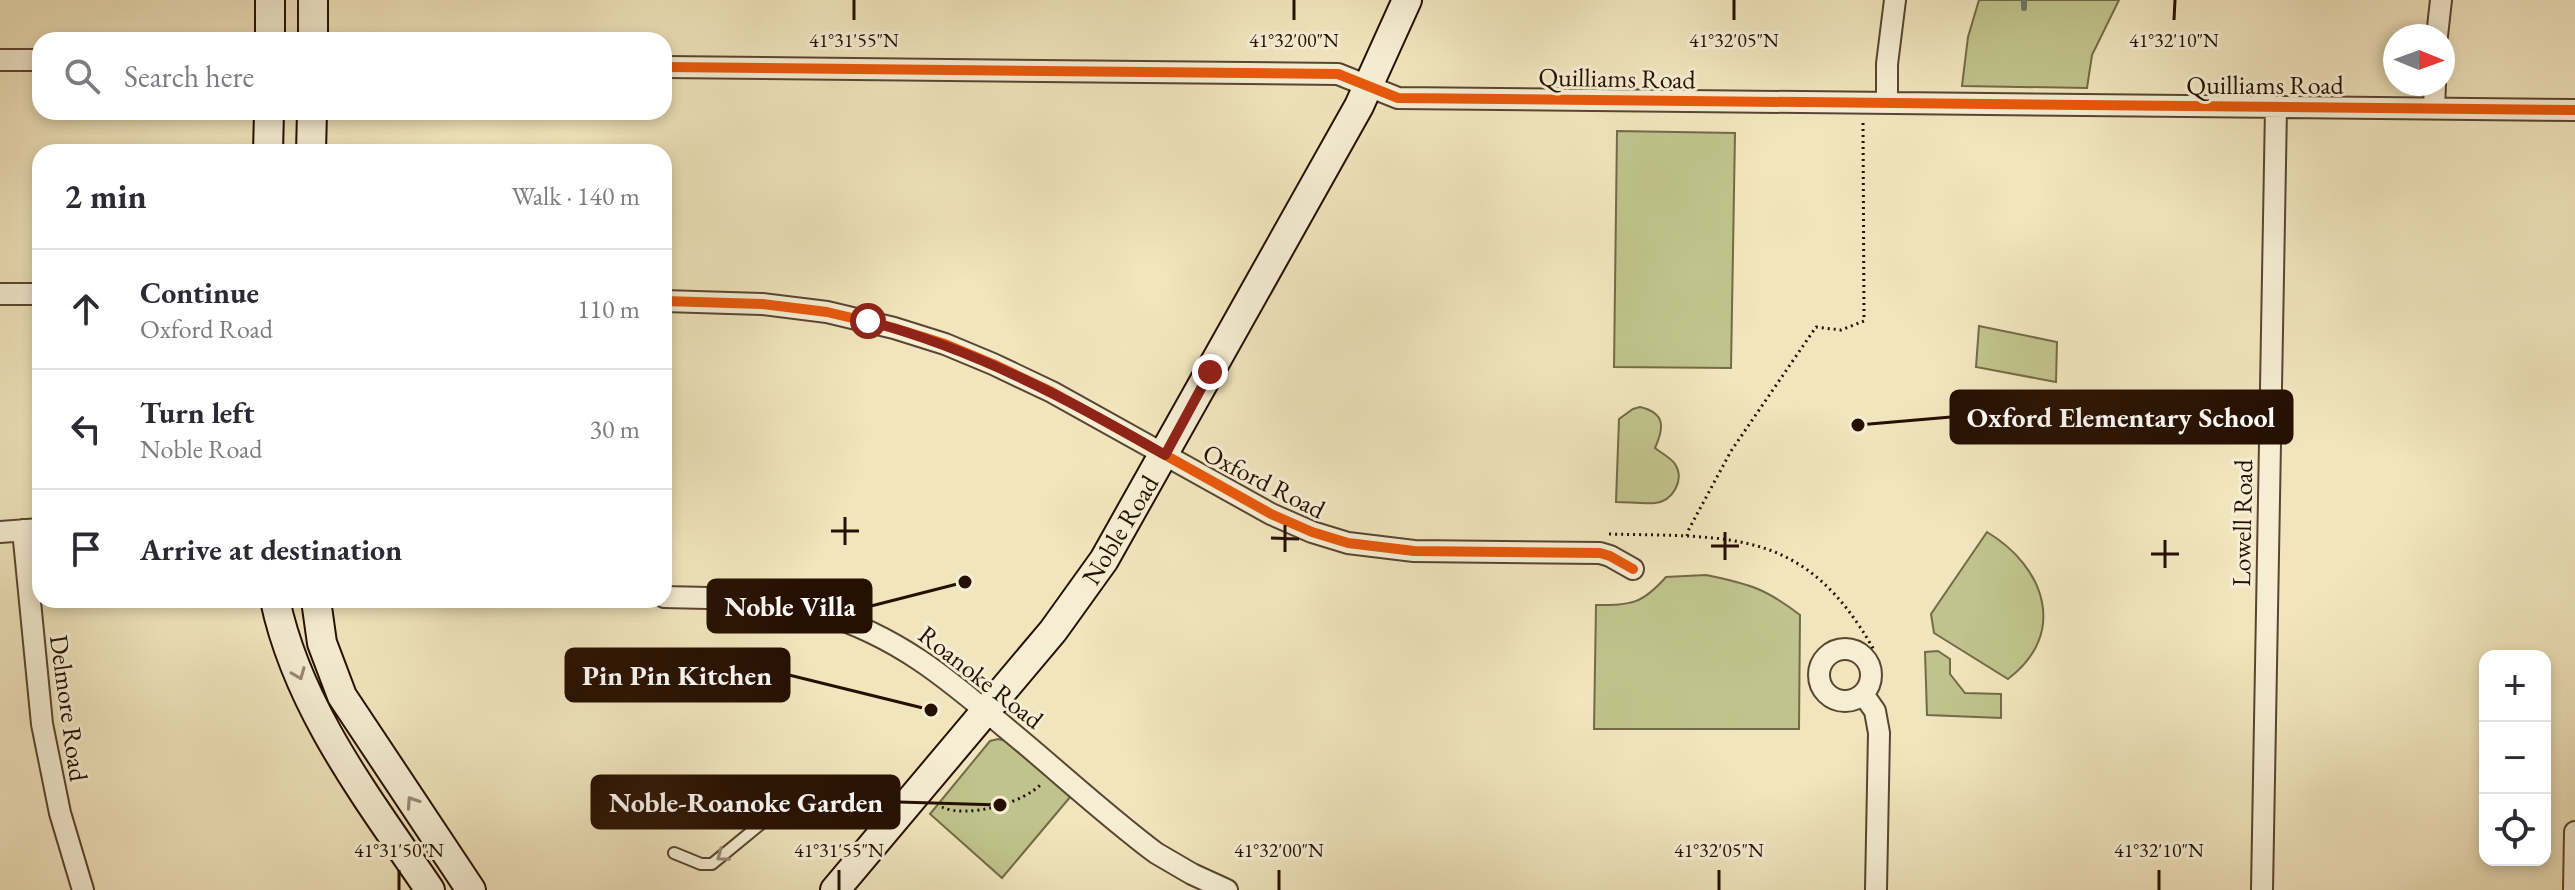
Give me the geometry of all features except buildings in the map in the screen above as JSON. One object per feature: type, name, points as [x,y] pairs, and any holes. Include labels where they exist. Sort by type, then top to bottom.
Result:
[{"type":"main road","points":[[270,0],[270,32]]},
{"type":"main road","points":[[313,0],[313,32]]},
{"type":"main road","name":"Noble Road","points":[[835,890],[987,711],[1087,587],[1121,534],[1369,86],[1407,0]]},
{"type":"main road","points":[[268,144],[269,120]]},
{"type":"main road","points":[[311,144],[312,120]]},
{"type":"main road","points":[[277,608],[291,653],[323,726],[430,890]]},
{"type":"main road","points":[[317,608],[322,643],[342,696],[471,890]]},
{"type":"street","points":[[1887,103],[1887,64],[1895,0]]},
{"type":"street","points":[[2438,24],[2441,0]]},
{"type":"street","points":[[0,60],[32,60]]},
{"type":"street","name":"Quilliams Road","points":[[672,67],[1338,74],[1398,98],[2575,110]]},
{"type":"street","points":[[2434,96],[2434,108]]},
{"type":"street","name":"Lowell Road","points":[[2262,890],[2276,108]]},
{"type":"street","points":[[0,294],[32,294]]},
{"type":"street","name":"Oxford Road","points":[[672,301],[789,306],[861,319],[958,349],[1023,377],[1277,517],[1348,543],[1398,550],[1600,553],[1633,569]]},
{"type":"street","points":[[0,532],[31,530]]},
{"type":"street","name":"Roanoke Road","points":[[672,597],[770,602],[841,620],[887,639],[919,657],[987,711],[1156,853],[1227,890]]},
{"type":"street","name":"Delmore Road","points":[[35,608],[42,724],[60,813],[83,890]]},
{"type":"street","points":[[1863,694],[1875,711],[1879,725],[1876,890]]},
{"type":"street","points":[[2574,890],[2575,832]]},
{"type":"lane","points":[[674,853],[701,864],[712,864],[763,822]]},
{"type":"path","points":[[1687,536],[1731,451],[1816,327],[1841,330],[1864,321],[1863,117]]},
{"type":"path","points":[[1598,534],[1727,538],[1772,550],[1811,572],[1842,600],[1874,650]]},
{"type":"path","points":[[942,807],[958,812],[980,810],[1022,798],[1042,783]]},
{"type":"green space","points":[[1979,0],[2119,0],[2092,55],[2087,88],[1962,86],[1968,37]]},
{"type":"green space","points":[[1617,131],[1735,133],[1731,368],[1614,367]]},
{"type":"green space","points":[[1979,326],[2057,342],[2056,382],[1976,367]]},
{"type":"green space","points":[[1640,407],[1659,417],[1661,428],[1655,448],[1675,464],[1678,483],[1672,494],[1661,501],[1616,502],[1619,419]]},
{"type":"green space","points":[[1987,532],[2007,546],[2023,563],[2035,581],[2042,601],[2043,621],[2038,641],[2027,661],[2008,679],[1934,633],[1931,614]]},
{"type":"green space","points":[[1706,575],[1756,588],[1800,615],[1799,729],[1594,729],[1596,605],[1636,601],[1650,593],[1666,577]]},
{"type":"green space","points":[[1938,651],[1950,659],[1950,674],[1965,693],[2001,694],[2001,718],[1927,715],[1925,652]]},
{"type":"green space","points":[[990,741],[1007,741],[1071,796],[1002,878],[930,814]]},
{"type":"waterway","points":[[2024,0],[2024,8]]},
{"type":"cycle path","points":[[672,67],[1338,74],[1398,98],[2575,110]]},
{"type":"cycle path","points":[[672,301],[762,304],[827,312],[945,344],[1052,392],[1271,514],[1348,543],[1414,551],[1600,553],[1633,569]]},
{"type":"place","name":"Oxford Elementary School","points":[[1858,425]]},
{"type":"place","name":"Noble Villa","points":[[965,582]]},
{"type":"place","name":"Pin Pin Kitchen","points":[[931,710]]},
{"type":"place","name":"Noble-Roanoke Garden","points":[[1000,805]]},
{"type":"route","points":[[868,321],[927,338],[993,364],[1052,392],[1165,455],[1210,372]]}]
